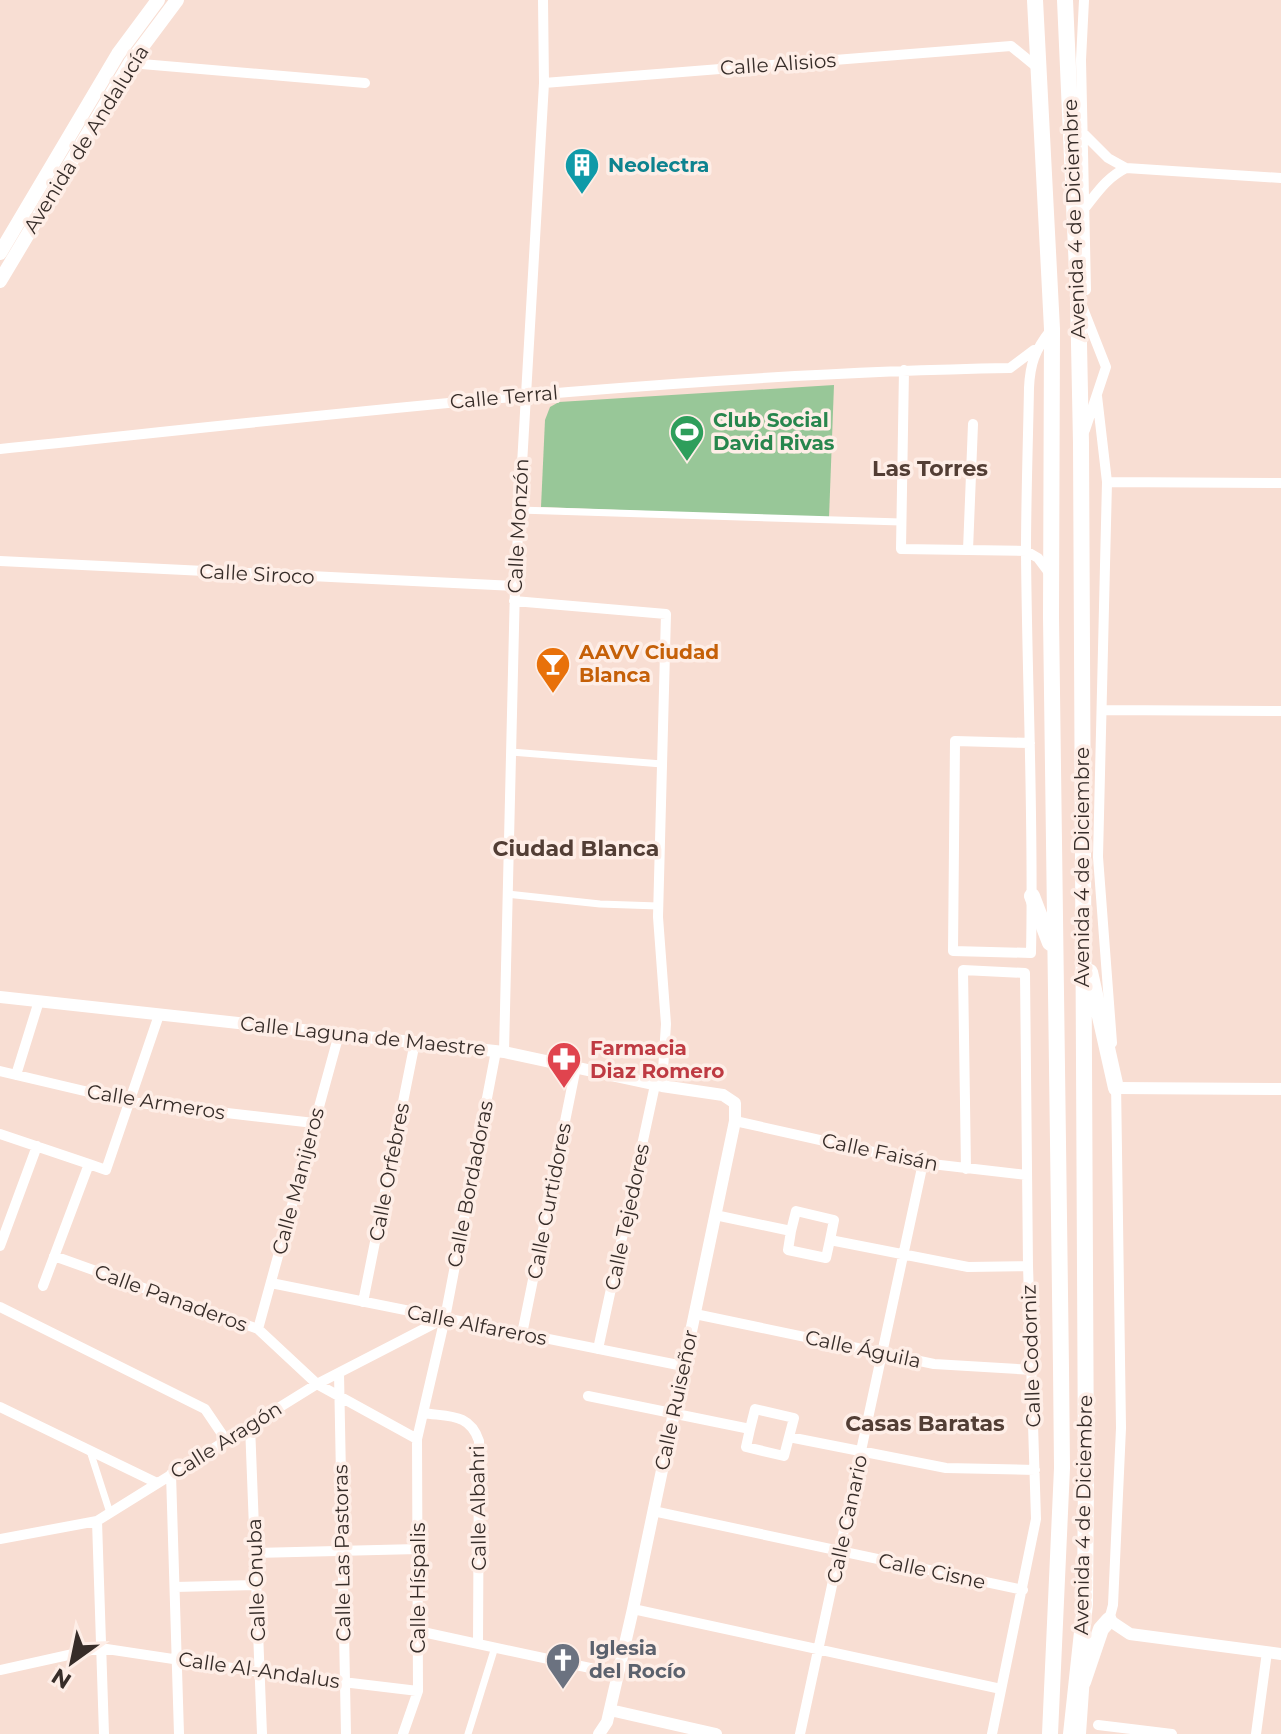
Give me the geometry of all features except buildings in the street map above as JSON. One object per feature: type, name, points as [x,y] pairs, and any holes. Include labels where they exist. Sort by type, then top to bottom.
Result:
[{"type":"main road","name":"Avenida de Andalucía","points":[[0,253],[118,54],[158,0]]},
{"type":"main road","name":"Avenida de Andalucía","points":[[0,281],[130,63],[177,0]]},
{"type":"main road","name":"Avenida 4 de Diciembre","points":[[1035,0],[1052,329],[1051,575],[1062,1468],[1050,1734]]},
{"type":"main road","name":"Avenida 4 de Diciembre","points":[[1065,0],[1081,443],[1085,1604],[1075,1725]]},
{"type":"main road","points":[[1032,896],[1055,955]]},
{"type":"main road","points":[[1083,940],[1116,1088]]},
{"type":"main road","points":[[1075,1725],[1086,1673],[1101,1629],[1109,1620]]},
{"type":"street","name":"Calle Monzón","points":[[500,1051],[514,601],[544,83],[543,0]]},
{"type":"street","points":[[1084,0],[1082,132],[1086,316]]},
{"type":"street","name":"Calle Alisios","points":[[544,83],[1011,46],[1040,70]]},
{"type":"street","points":[[130,63],[365,83]]},
{"type":"street","points":[[1082,132],[1108,158],[1126,168],[1281,178]]},
{"type":"street","points":[[1084,209],[1099,188],[1126,168]]},
{"type":"street","points":[[1078,294],[1106,367],[1081,443]]},
{"type":"street","points":[[1029,388],[1010,368],[1036,348],[1052,329]]},
{"type":"street","points":[[1030,743],[955,741],[953,951],[1031,953],[1032,896],[1030,743],[1026,551],[1030,365],[1036,348]]},
{"type":"street","name":"Calle Terral","points":[[0,449],[525,394],[904,370],[1010,368]]},
{"type":"street","points":[[904,370],[901,549],[1026,551],[1038,558],[1051,575]]},
{"type":"street","points":[[1097,396],[1107,482],[1098,857],[1116,1088],[1121,1428],[1113,1605],[1109,1620],[1130,1634],[1281,1654]]},
{"type":"street","points":[[968,550],[973,424]]},
{"type":"street","points":[[1107,482],[1281,483]]},
{"type":"street","points":[[519,510],[901,522]]},
{"type":"street","name":"Calle Siroco","points":[[0,561],[515,586]]},
{"type":"street","name":"Calle Tejedores","points":[[514,601],[666,614],[658,906],[666,1024],[658,1085],[598,1349]]},
{"type":"street","points":[[1103,710],[1281,711]]},
{"type":"street","points":[[511,752],[662,764]]},
{"type":"street","points":[[507,894],[600,904],[658,906]]},
{"type":"street","name":"Calle Codorniz","points":[[966,1169],[963,970],[1025,973],[1028,1266],[1036,1519],[992,1734]]},
{"type":"street","name":"Calle Laguna de Maestre","points":[[0,997],[500,1051],[658,1085],[723,1095],[735,1103],[735,1121]]},
{"type":"street","points":[[16,1075],[39,1001]]},
{"type":"street","points":[[0,1134],[106,1170],[159,1015]]},
{"type":"street","name":"Calle Manijeros","points":[[258,1329],[339,1034]]},
{"type":"street","name":"Calle Orfebres","points":[[363,1302],[415,1042]]},
{"type":"street","name":"Calle Bordadoras","points":[[423,1413],[500,1051]]},
{"type":"street","name":"Calle Curtidores","points":[[522,1334],[576,1067]]},
{"type":"street","name":"Calle Armeros","points":[[0,1071],[131,1102],[314,1123]]},
{"type":"street","points":[[1116,1088],[1281,1089]]},
{"type":"street","name":"Calle Faisán","points":[[735,1121],[923,1163],[1027,1175]]},
{"type":"street","name":"Calle Ruiseñor","points":[[599,1734],[607,1722],[633,1609],[735,1121]]},
{"type":"street","points":[[0,1246],[3,1228],[37,1146]]},
{"type":"street","name":"Calle Canario","points":[[800,1734],[923,1163]]},
{"type":"street","points":[[43,1286],[89,1164]]},
{"type":"street","points":[[796,1211],[834,1220],[826,1258],[788,1250],[791,1231],[796,1211]]},
{"type":"street","points":[[715,1215],[791,1231]]},
{"type":"street","points":[[830,1240],[968,1267],[1028,1266]]},
{"type":"street","name":"Calle Panaderos","points":[[54,1256],[258,1329],[317,1384],[417,1439]]},
{"type":"street","name":"Calle Alfareros","points":[[271,1283],[683,1366]]},
{"type":"street","points":[[0,1307],[205,1409],[226,1440]]},
{"type":"street","name":"Calle Águila","points":[[695,1314],[934,1364],[1033,1370]]},
{"type":"street","name":"Calle Aragón","points":[[0,1539],[97,1521],[317,1384],[445,1318]]},
{"type":"street","name":"Calle Las Pastoras","points":[[339,1373],[346,1734]]},
{"type":"street","points":[[588,1396],[750,1429]]},
{"type":"street","points":[[0,1407],[157,1483]]},
{"type":"street","points":[[755,1409],[794,1418],[784,1456],[746,1447],[750,1429],[755,1409]]},
{"type":"street","name":"Calle Híspalis","points":[[403,1734],[418,1691],[417,1439],[423,1413]]},
{"type":"street","name":"Calle Albahri","points":[[423,1413],[465,1420],[475,1428],[479,1441],[478,1644]]},
{"type":"street","name":"Calle Onuba","points":[[250,1425],[262,1734]]},
{"type":"street","points":[[789,1437],[946,1468],[1035,1470]]},
{"type":"street","points":[[90,1451],[110,1513]]},
{"type":"street","points":[[171,1474],[179,1734]]},
{"type":"street","name":"Calle Cisne","points":[[653,1511],[1023,1590]]},
{"type":"street","points":[[97,1521],[104,1734]]},
{"type":"street","points":[[255,1553],[418,1549]]},
{"type":"street","points":[[175,1587],[256,1585]]},
{"type":"street","points":[[633,1609],[1001,1689]]},
{"type":"street","points":[[418,1631],[618,1674]]},
{"type":"street","points":[[468,1734],[495,1647]]},
{"type":"street","name":"Calle Al-Andalus","points":[[0,1670],[100,1648],[259,1672],[418,1691]]},
{"type":"street","points":[[1256,1734],[1267,1652]]},
{"type":"street","points":[[610,1710],[716,1734]]},
{"type":"street","points":[[1075,1725],[1172,1734]]},
{"type":"green space","name":"Club Social David Rivas","points":[[834,385],[829,518],[541,507],[545,420],[550,407],[559,402]]},
{"type":"place","name":"Neolectra","points":[[582,196]]},
{"type":"place","name":"Club Social David Rivas","points":[[687,463]]},
{"type":"place","name":"AAVV Ciudad Blanca","points":[[553,695]]},
{"type":"place","name":"Farmacia Diaz Romero","points":[[564,1090]]},
{"type":"place","name":"Iglesia del Rocío","points":[[563,1691]]},
{"type":"district","name":"Las Torres","points":[[930,468]]},
{"type":"district","name":"Ciudad Blanca","points":[[576,848]]},
{"type":"district","name":"Casas Baratas","points":[[925,1423]]}]
